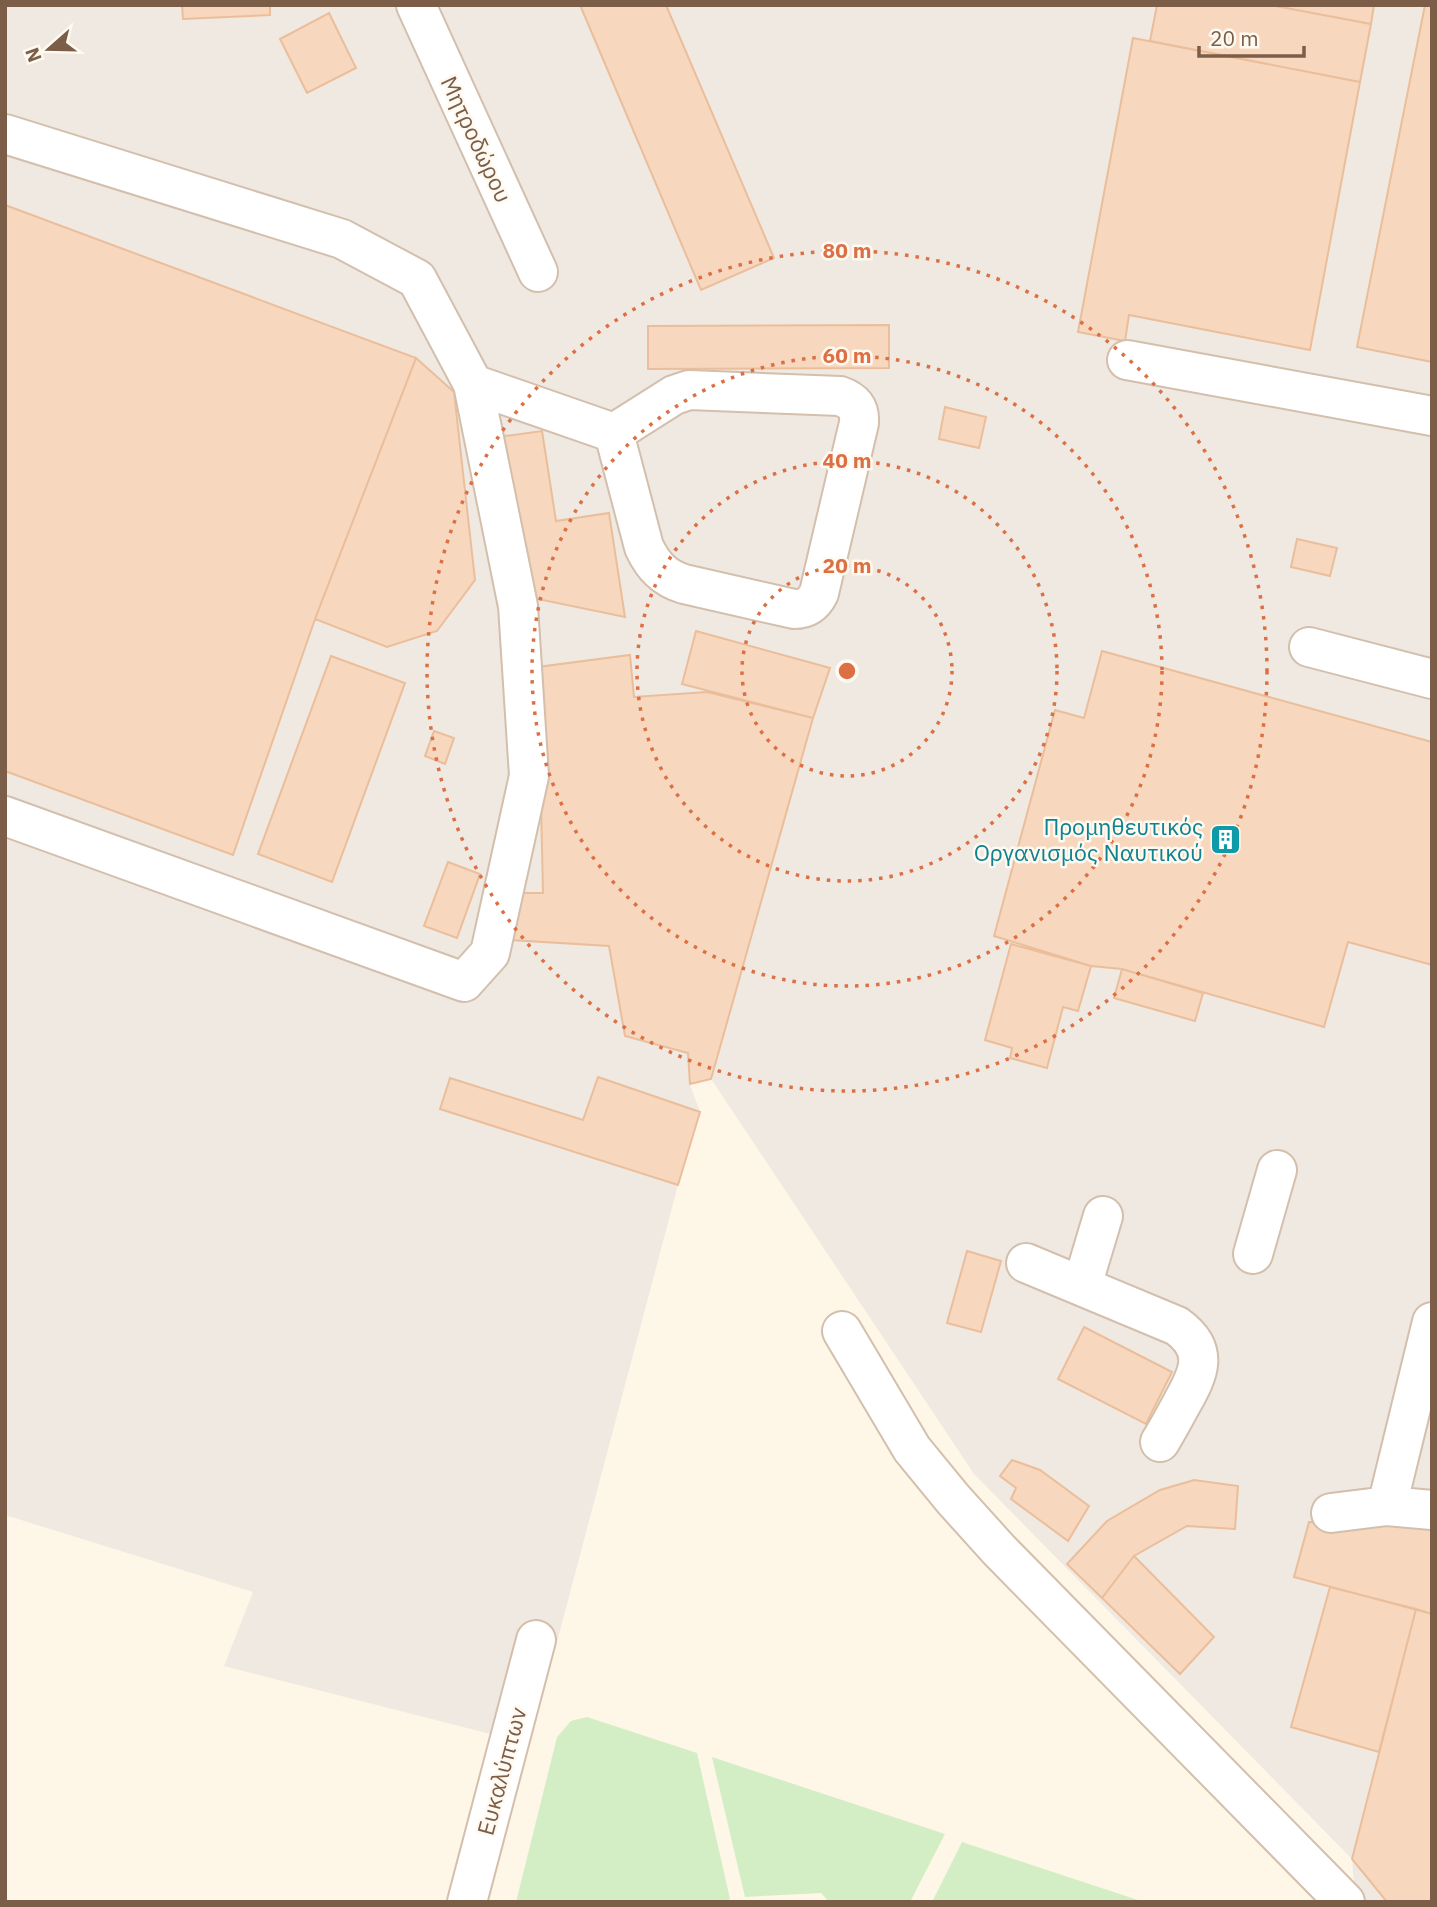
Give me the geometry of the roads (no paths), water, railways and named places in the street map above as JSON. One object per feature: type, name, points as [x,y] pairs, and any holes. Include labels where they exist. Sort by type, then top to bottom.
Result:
[{"type":"street","name":"Μητροδώρου","points":[[416,5],[538,272]]},
{"type":"street","points":[[5,134],[342,239],[417,279],[473,384],[517,606],[529,776],[491,953],[464,982],[5,816]]},
{"type":"street","points":[[1127,360],[1432,416]]},
{"type":"street","points":[[473,384],[614,433]]},
{"type":"street","points":[[689,390],[840,396],[849,399],[860,413],[859,423],[815,601],[802,609],[794,609],[684,584],[663,575],[644,547],[614,433],[674,394],[689,390]]},
{"type":"street","points":[[1309,647],[1432,680]]},
{"type":"street","points":[[1253,1254],[1277,1170]]},
{"type":"street","points":[[1082,1286],[1103,1216]]},
{"type":"street","points":[[1026,1263],[1177,1326],[1195,1343],[1199,1368],[1195,1381],[1160,1442]]},
{"type":"street","points":[[1387,1506],[1432,1322]]},
{"type":"street","points":[[842,1331],[912,1448],[953,1499],[999,1550],[1345,1902]]},
{"type":"street","points":[[1331,1513],[1387,1506],[1432,1510]]},
{"type":"street","name":"Ευκαλύπτων","points":[[467,1902],[536,1640]]},
{"type":"place","name":"Προμηθευτικός Οργανισμός Ναυτικού","points":[[1226,839]]}]
